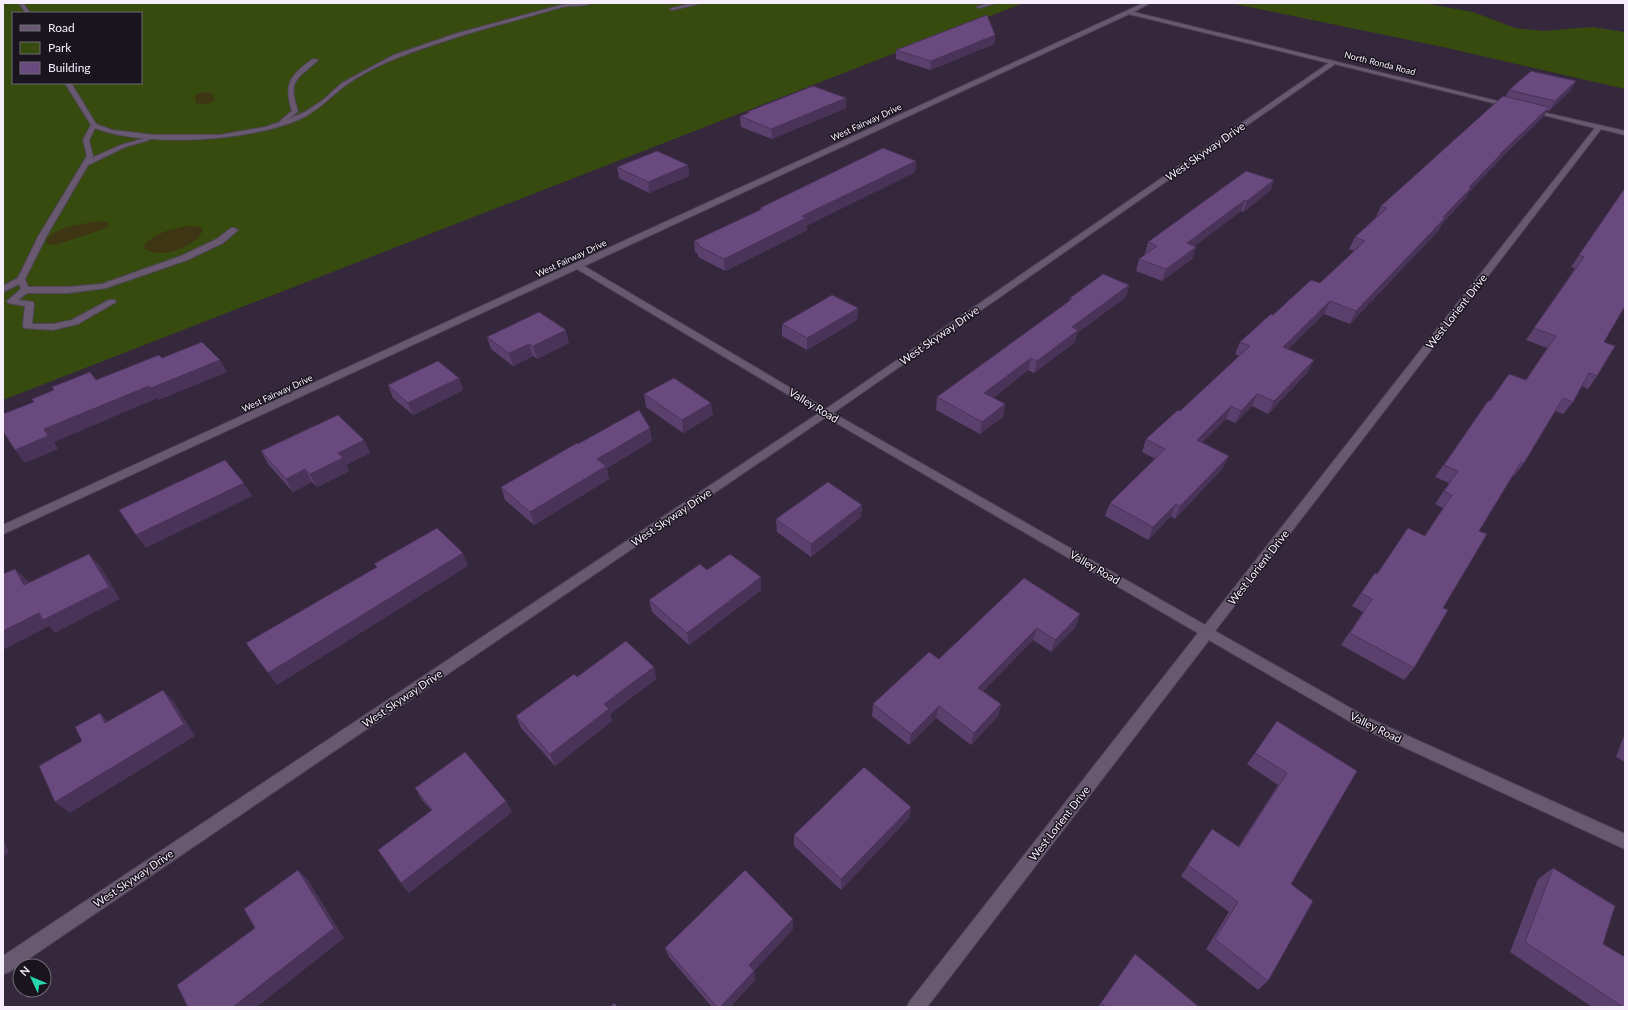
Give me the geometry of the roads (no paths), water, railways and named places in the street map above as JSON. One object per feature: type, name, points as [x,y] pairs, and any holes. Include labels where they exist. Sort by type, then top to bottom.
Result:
[{"type":"street","points":[[22,3],[27,12]]},
{"type":"street","points":[[69,84],[84,105],[94,126],[111,132],[154,137],[220,136],[247,133],[280,124],[307,113],[325,101],[344,84],[396,56],[457,35],[572,4],[589,3]]},
{"type":"street","points":[[672,9],[700,3]]},
{"type":"street","points":[[979,7],[994,3]]},
{"type":"street","name":"West Fairway Drive","points":[[3,530],[1148,3]]},
{"type":"street","name":"North Ronda Road","points":[[1130,12],[1516,106]]},
{"type":"street","points":[[280,124],[290,117],[295,110],[290,91],[293,78],[299,71],[316,60]]},
{"type":"street","name":"West Skyway Drive","points":[[3,966],[826,413],[1334,62]]},
{"type":"street","points":[[1523,108],[1625,133]]},
{"type":"street","points":[[3,289],[21,279],[42,237],[90,156],[85,144],[88,133],[94,126]]},
{"type":"street","name":"West Lorient Drive","points":[[916,1007],[1599,127]]},
{"type":"street","points":[[84,164],[123,146],[154,137]]},
{"type":"street","points":[[7,300],[25,290],[68,290],[103,286],[184,258],[220,241],[234,230]]},
{"type":"street","name":"Valley Road","points":[[578,266],[826,413],[1363,722],[1625,842]]},
{"type":"street","points":[[21,279],[25,290]]},
{"type":"street","points":[[7,300],[30,304],[27,326],[53,328],[75,322],[112,302]]}]
